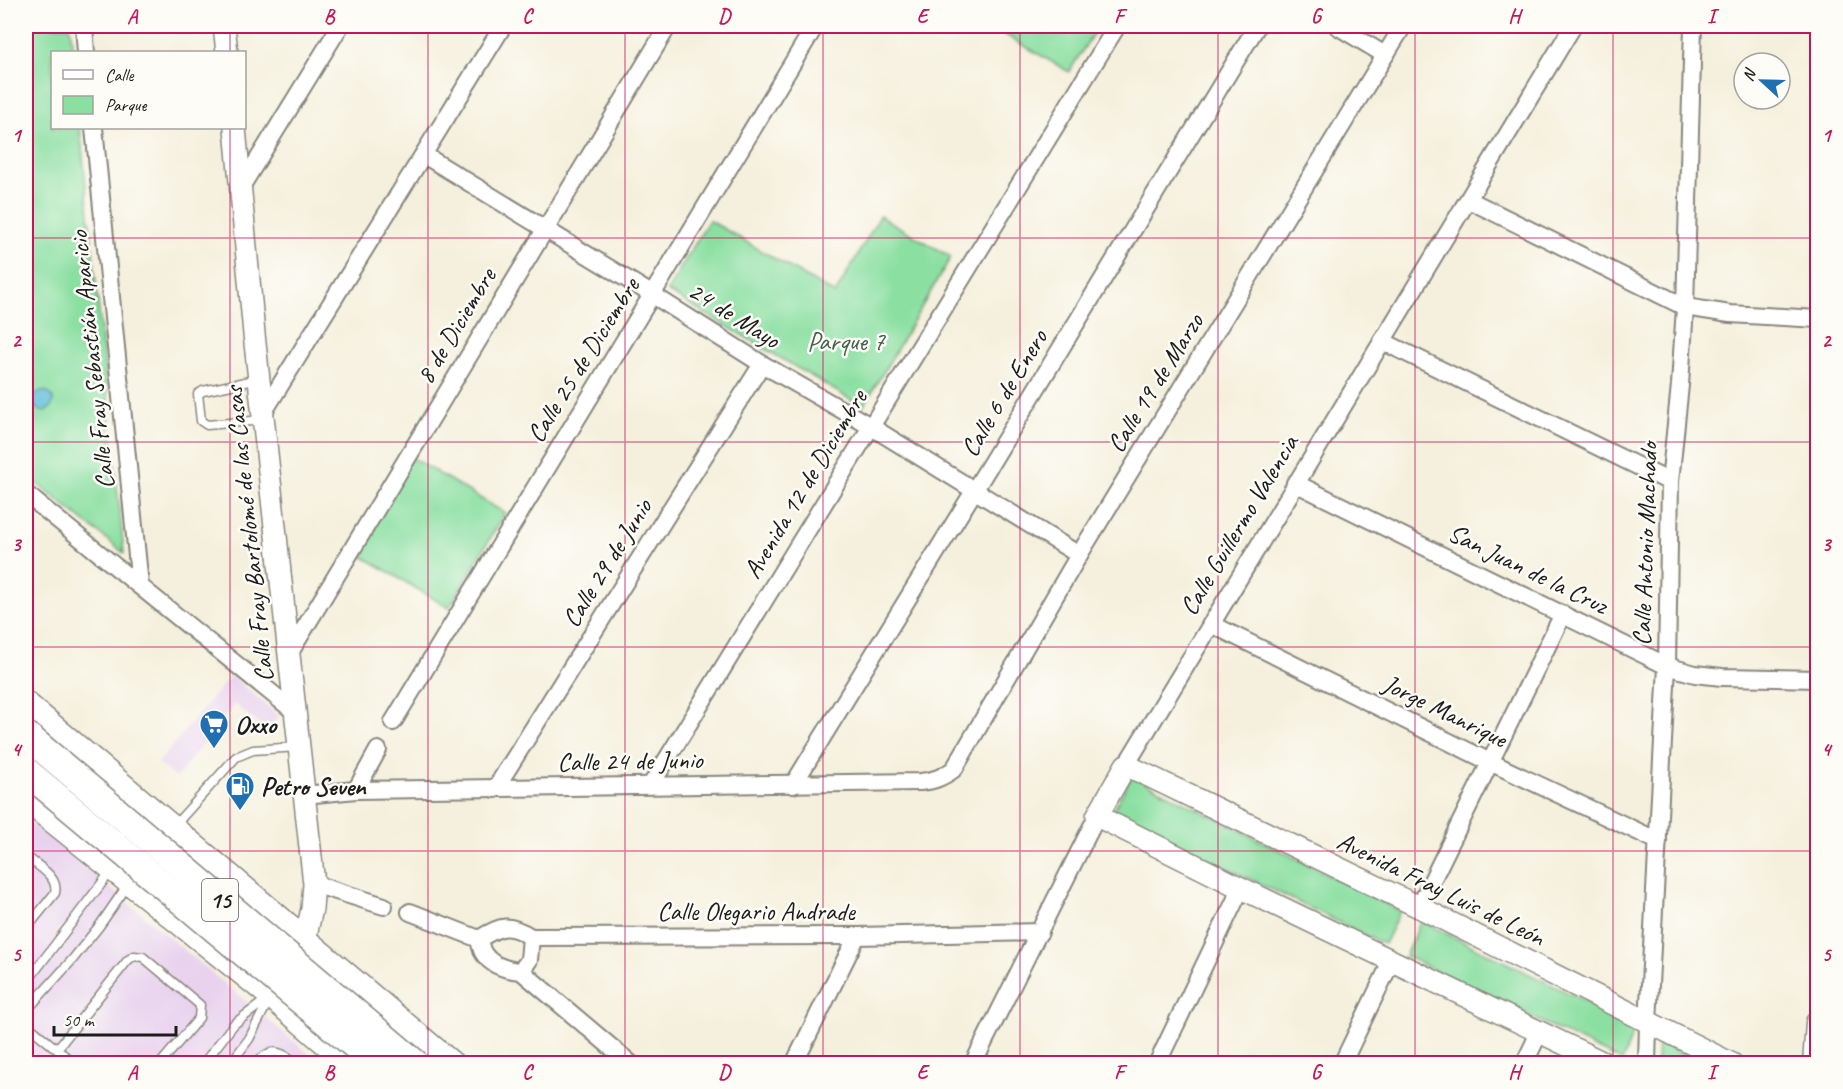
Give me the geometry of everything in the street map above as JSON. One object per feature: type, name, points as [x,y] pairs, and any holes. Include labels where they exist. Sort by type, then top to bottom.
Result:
[{"type":"highway","name":"15","points":[[26,735],[416,1064]]},
{"type":"highway","name":"15","points":[[26,771],[377,1064]]},
{"type":"main road","points":[[1815,1064],[1818,1023]]},
{"type":"street","points":[[84,26],[86,51]]},
{"type":"street","points":[[224,26],[227,51]]},
{"type":"street","points":[[241,187],[340,26]]},
{"type":"street","points":[[263,417],[502,26]]},
{"type":"street","name":"8 de Diciembre","points":[[289,654],[668,26]]},
{"type":"street","name":"Calle 25 de Diciembre","points":[[393,722],[815,26]]},
{"type":"street","name":"Avenida 12 de Diciembre","points":[[651,785],[1117,26]]},
{"type":"street","name":"Calle 6 de Enero","points":[[793,785],[1257,26]]},
{"type":"street","points":[[1337,26],[1385,55]]},
{"type":"street","name":"Calle 19 de Marzo","points":[[954,769],[1079,555],[1403,26]]},
{"type":"street","name":"Calle Guillermo Valencia","points":[[973,1064],[1097,816],[1126,765],[1573,26]]},
{"type":"street","name":"Calle Antonio Machado","points":[[1647,1064],[1667,666],[1670,482],[1685,307],[1694,26]]},
{"type":"street","name":"Calle Fray Sebastián Aparicio","points":[[94,129],[141,586]]},
{"type":"street","name":"Calle Fray Bartolomé de las Casas","points":[[235,129],[263,417],[314,884],[312,909],[305,939],[270,997]]},
{"type":"street","name":"24 de Mayo","points":[[424,155],[762,364],[870,426],[1079,555]]},
{"type":"street","points":[[1469,200],[1685,307],[1730,314],[1818,319]]},
{"type":"street","points":[[1382,341],[1670,482]]},
{"type":"street","name":"Calle 29 de Junio","points":[[495,789],[762,364]]},
{"type":"street","name":"San Juan de la Cruz","points":[[1295,483],[1667,666],[1695,674],[1722,677],[1818,679]]},
{"type":"street","points":[[26,494],[295,712]]},
{"type":"street","points":[[1419,908],[1563,614]]},
{"type":"street","name":"Jorge Manrique","points":[[1211,624],[1490,762],[1658,841]]},
{"type":"street","points":[[26,702],[454,1064]]},
{"type":"street","points":[[356,790],[378,750]]},
{"type":"street","name":"Avenida Fray Luis de León","points":[[1126,765],[1732,1064]]},
{"type":"street","name":"Calle 24 de Junio","points":[[304,795],[356,790],[921,782],[933,781],[954,769]]},
{"type":"street","points":[[83,847],[111,845],[122,839],[137,819],[137,795]]},
{"type":"street","points":[[26,801],[270,997],[348,1064]]},
{"type":"street","points":[[1097,816],[1606,1064]]},
{"type":"street","points":[[314,884],[384,906]]},
{"type":"street","points":[[1157,1064],[1241,888]]},
{"type":"street","points":[[410,912],[479,939],[484,954],[503,968],[521,971],[631,1064]]},
{"type":"street","name":"Calle Olegario Andrade","points":[[479,939],[493,930],[504,927],[516,928],[531,938],[857,936],[1040,932]]},
{"type":"street","points":[[794,1064],[857,936]]},
{"type":"street","points":[[521,971],[528,960],[531,938]]},
{"type":"street","points":[[1342,1064],[1392,960]]},
{"type":"street","points":[[1524,1064],[1540,1031]]},
{"type":"lane","points":[[259,378],[198,394],[201,421],[207,425],[263,417]]},
{"type":"lane","points":[[153,850],[236,757],[253,750],[298,747]]},
{"type":"lane","points":[[26,856],[54,879],[56,888],[55,893],[26,929]]},
{"type":"lane","points":[[26,983],[120,878],[147,859]]},
{"type":"lane","points":[[26,1011],[100,926],[120,878]]},
{"type":"lane","points":[[57,1049],[128,960],[139,956],[200,1005],[201,1010],[200,1018],[160,1064]]},
{"type":"lane","points":[[203,1064],[234,1024],[270,997]]},
{"type":"lane","points":[[230,1064],[249,1039],[270,997]]},
{"type":"lane","points":[[26,1024],[75,1064]]},
{"type":"lane","points":[[256,1064],[266,1054],[279,1052],[297,1064]]},
{"type":"shaded area","points":[[231,675],[279,716],[267,730],[234,704],[176,778],[158,763]]},
{"type":"shaded area","points":[[26,818],[320,1063],[26,1063]]},
{"type":"green space","points":[[26,26],[70,26],[73,51],[51,51],[51,129],[80,129],[124,553],[26,475]]},
{"type":"green space","points":[[990,26],[1098,26],[1069,72]]},
{"type":"green space","name":"Parque 7","points":[[880,216],[951,257],[863,407],[667,291],[709,220],[835,294]]},
{"type":"green space","points":[[411,457],[505,513],[449,608],[355,552]]},
{"type":"green space","points":[[1132,776],[1400,911],[1384,944],[1112,812]]},
{"type":"green space","points":[[1421,921],[1636,1026],[1622,1061],[1405,956]]},
{"type":"green space","points":[[1658,1042],[1700,1063],[1657,1063]]},
{"type":"water","points":[[39,391],[47,391],[53,397],[53,405],[47,411],[39,411],[33,405],[33,397]]},
{"type":"place","name":"Oxxo","points":[[214,750]]},
{"type":"place","name":"Petro Seven","points":[[240,812]]}]
